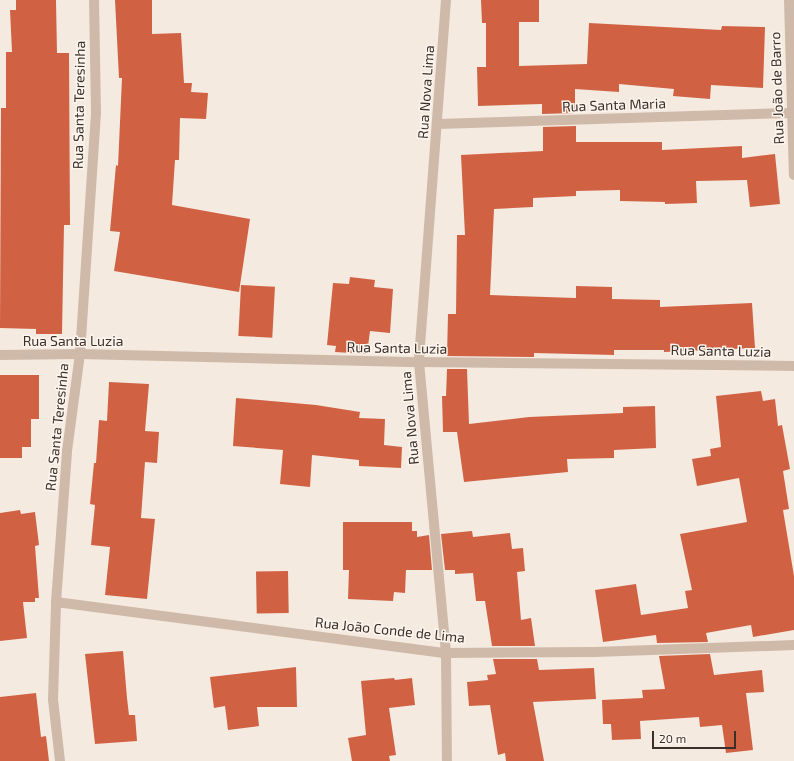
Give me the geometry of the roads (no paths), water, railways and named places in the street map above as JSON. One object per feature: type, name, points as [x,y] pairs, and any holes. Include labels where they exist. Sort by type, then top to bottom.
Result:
[{"type":"street","name":"Rua Santa Teresinha","points":[[60,761],[53,700],[56,602],[67,451],[80,354],[96,113],[94,0]]},
{"type":"street","name":"Rua Nova Lima","points":[[446,0],[438,124],[419,362],[446,653],[447,761]]},
{"type":"street","name":"Rua João de Barro","points":[[789,0],[791,20],[791,113],[794,176]]},
{"type":"street","name":"Rua Santa Maria","points":[[438,124],[791,113]]},
{"type":"street","name":"Rua Santa Luzia","points":[[0,355],[80,354],[419,362],[794,366]]},
{"type":"street","name":"Rua João Conde de Lima","points":[[56,602],[446,653],[595,652],[794,644]]}]
